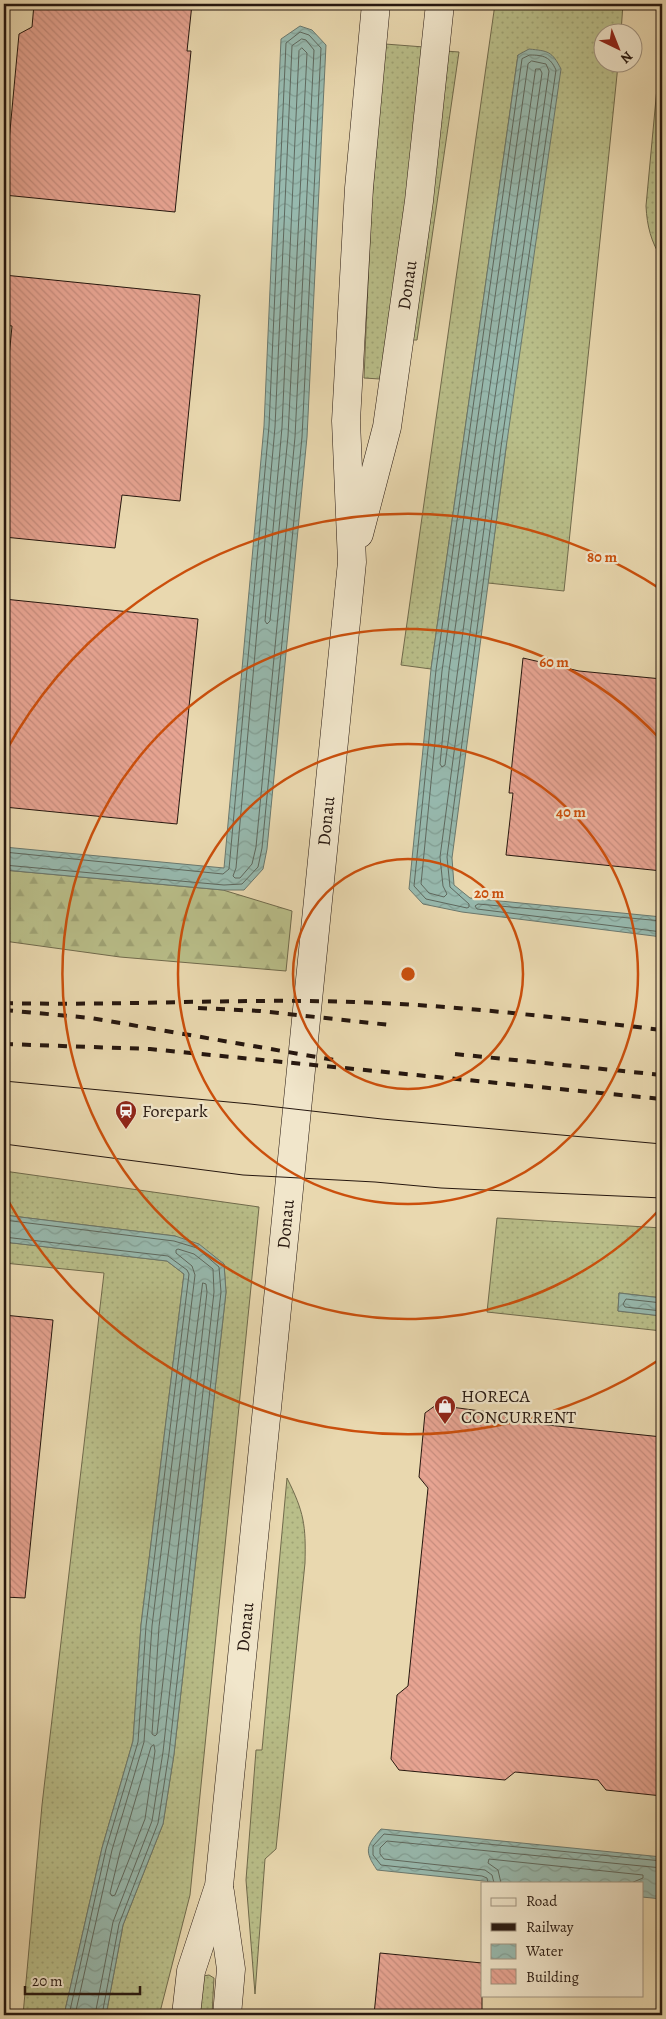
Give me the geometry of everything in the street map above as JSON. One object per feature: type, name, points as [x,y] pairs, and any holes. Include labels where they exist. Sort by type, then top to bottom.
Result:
[{"type":"main road","name":"Donau","points":[[186,2015],[192,1971],[219,1886],[352,562],[346,421],[359,188],[376,4]]},
{"type":"main road","name":"Donau","points":[[352,562],[387,427],[419,200],[440,4]]},
{"type":"main road","name":"Donau","points":[[219,1886],[232,1969],[227,2015]]},
{"type":"green space","points":[[495,4],[623,4],[622,22],[594,22],[594,72],[617,72],[564,591],[488,583],[506,448],[518,55],[431,669],[401,665]]},
{"type":"green space","points":[[662,34],[662,259],[650,234],[646,206]]},
{"type":"green space","points":[[385,44],[424,47],[405,214],[380,379],[364,378],[371,212]]},
{"type":"green space","points":[[445,51],[459,52],[417,340],[410,340]]},
{"type":"green space","points":[[4,870],[223,890],[292,911],[286,971],[120,957],[4,941]]},
{"type":"green space","points":[[4,1171],[259,1207],[190,1895],[160,2012],[152,2011],[151,2015],[106,2015],[123,1925],[163,1824],[174,1754],[226,1292],[224,1264],[175,1236],[4,1215]]},
{"type":"green space","points":[[497,1218],[662,1228],[662,1298],[619,1293],[618,1311],[662,1316],[662,1331],[487,1312]]},
{"type":"green space","points":[[4,1242],[167,1261],[184,1274],[141,1625],[133,1741],[102,1848],[64,2015],[23,2015],[42,1805],[104,1273],[4,1263]]},
{"type":"green space","points":[[287,1478],[303,1519],[305,1563],[276,1849],[265,1859],[255,1994],[246,1880],[256,1750],[262,1750]]},
{"type":"green space","points":[[209,1975],[214,1978],[212,2015],[197,2015],[203,1976]]},
{"type":"water","points":[[300,26],[312,30],[326,45],[307,437],[267,849],[263,869],[244,890],[223,890],[4,870],[4,847],[224,868],[264,426],[281,39]]},
{"type":"water","points":[[529,49],[549,53],[561,69],[506,448],[452,858],[454,885],[470,898],[662,917],[662,937],[462,912],[423,904],[409,889],[431,669],[518,55]]},
{"type":"water","points":[[4,1215],[175,1236],[199,1244],[224,1264],[226,1292],[174,1754],[163,1824],[123,1925],[106,2015],[64,2015],[102,1848],[133,1741],[141,1625],[184,1274],[167,1261],[4,1242]]},
{"type":"water","points":[[619,1293],[662,1298],[662,1316],[618,1311]]},
{"type":"water","points":[[381,1829],[662,1857],[662,1899],[644,1897],[644,1882],[493,1882],[377,1870],[370,1858],[368,1849],[372,1840]]},
{"type":"building","points":[[34,4],[192,4],[187,51],[191,51],[175,212],[4,195],[19,34],[32,27]]},
{"type":"building","points":[[4,275],[200,295],[180,501],[122,495],[115,548],[4,537],[4,409],[12,326],[4,325]]},
{"type":"building","points":[[4,599],[198,619],[177,824],[4,807]]},
{"type":"building","points":[[523,658],[579,671],[662,679],[662,871],[506,855],[513,793],[509,793]]},
{"type":"building","points":[[4,1315],[53,1320],[25,1598],[4,1597]]},
{"type":"building","points":[[436,1405],[503,1414],[509,1421],[662,1437],[662,1796],[606,1790],[598,1780],[515,1772],[505,1780],[399,1770],[391,1759],[397,1695],[408,1686],[428,1488],[419,1477],[425,1413]]},
{"type":"building","points":[[380,1953],[481,1963],[482,2015],[374,2015]]},
{"type":"tram line","points":[[4,1081],[250,1104],[382,1119],[662,1144]]},
{"type":"tram line","points":[[4,1144],[243,1175],[375,1182],[441,1188],[662,1198]]},
{"type":"railway","points":[[4,1003],[92,1004],[310,1001],[393,1004],[508,1013],[662,1030]]},
{"type":"railway","points":[[198,1008],[260,1011],[390,1025]]},
{"type":"railway","points":[[4,1010],[91,1018],[340,1061]]},
{"type":"railway","points":[[4,1044],[150,1049],[662,1099]]},
{"type":"railway","points":[[455,1054],[662,1075]]},
{"type":"place","name":"Forepark","points":[[126,1130]]},
{"type":"place","name":"HORECA CONCURRENT","points":[[445,1425]]}]
